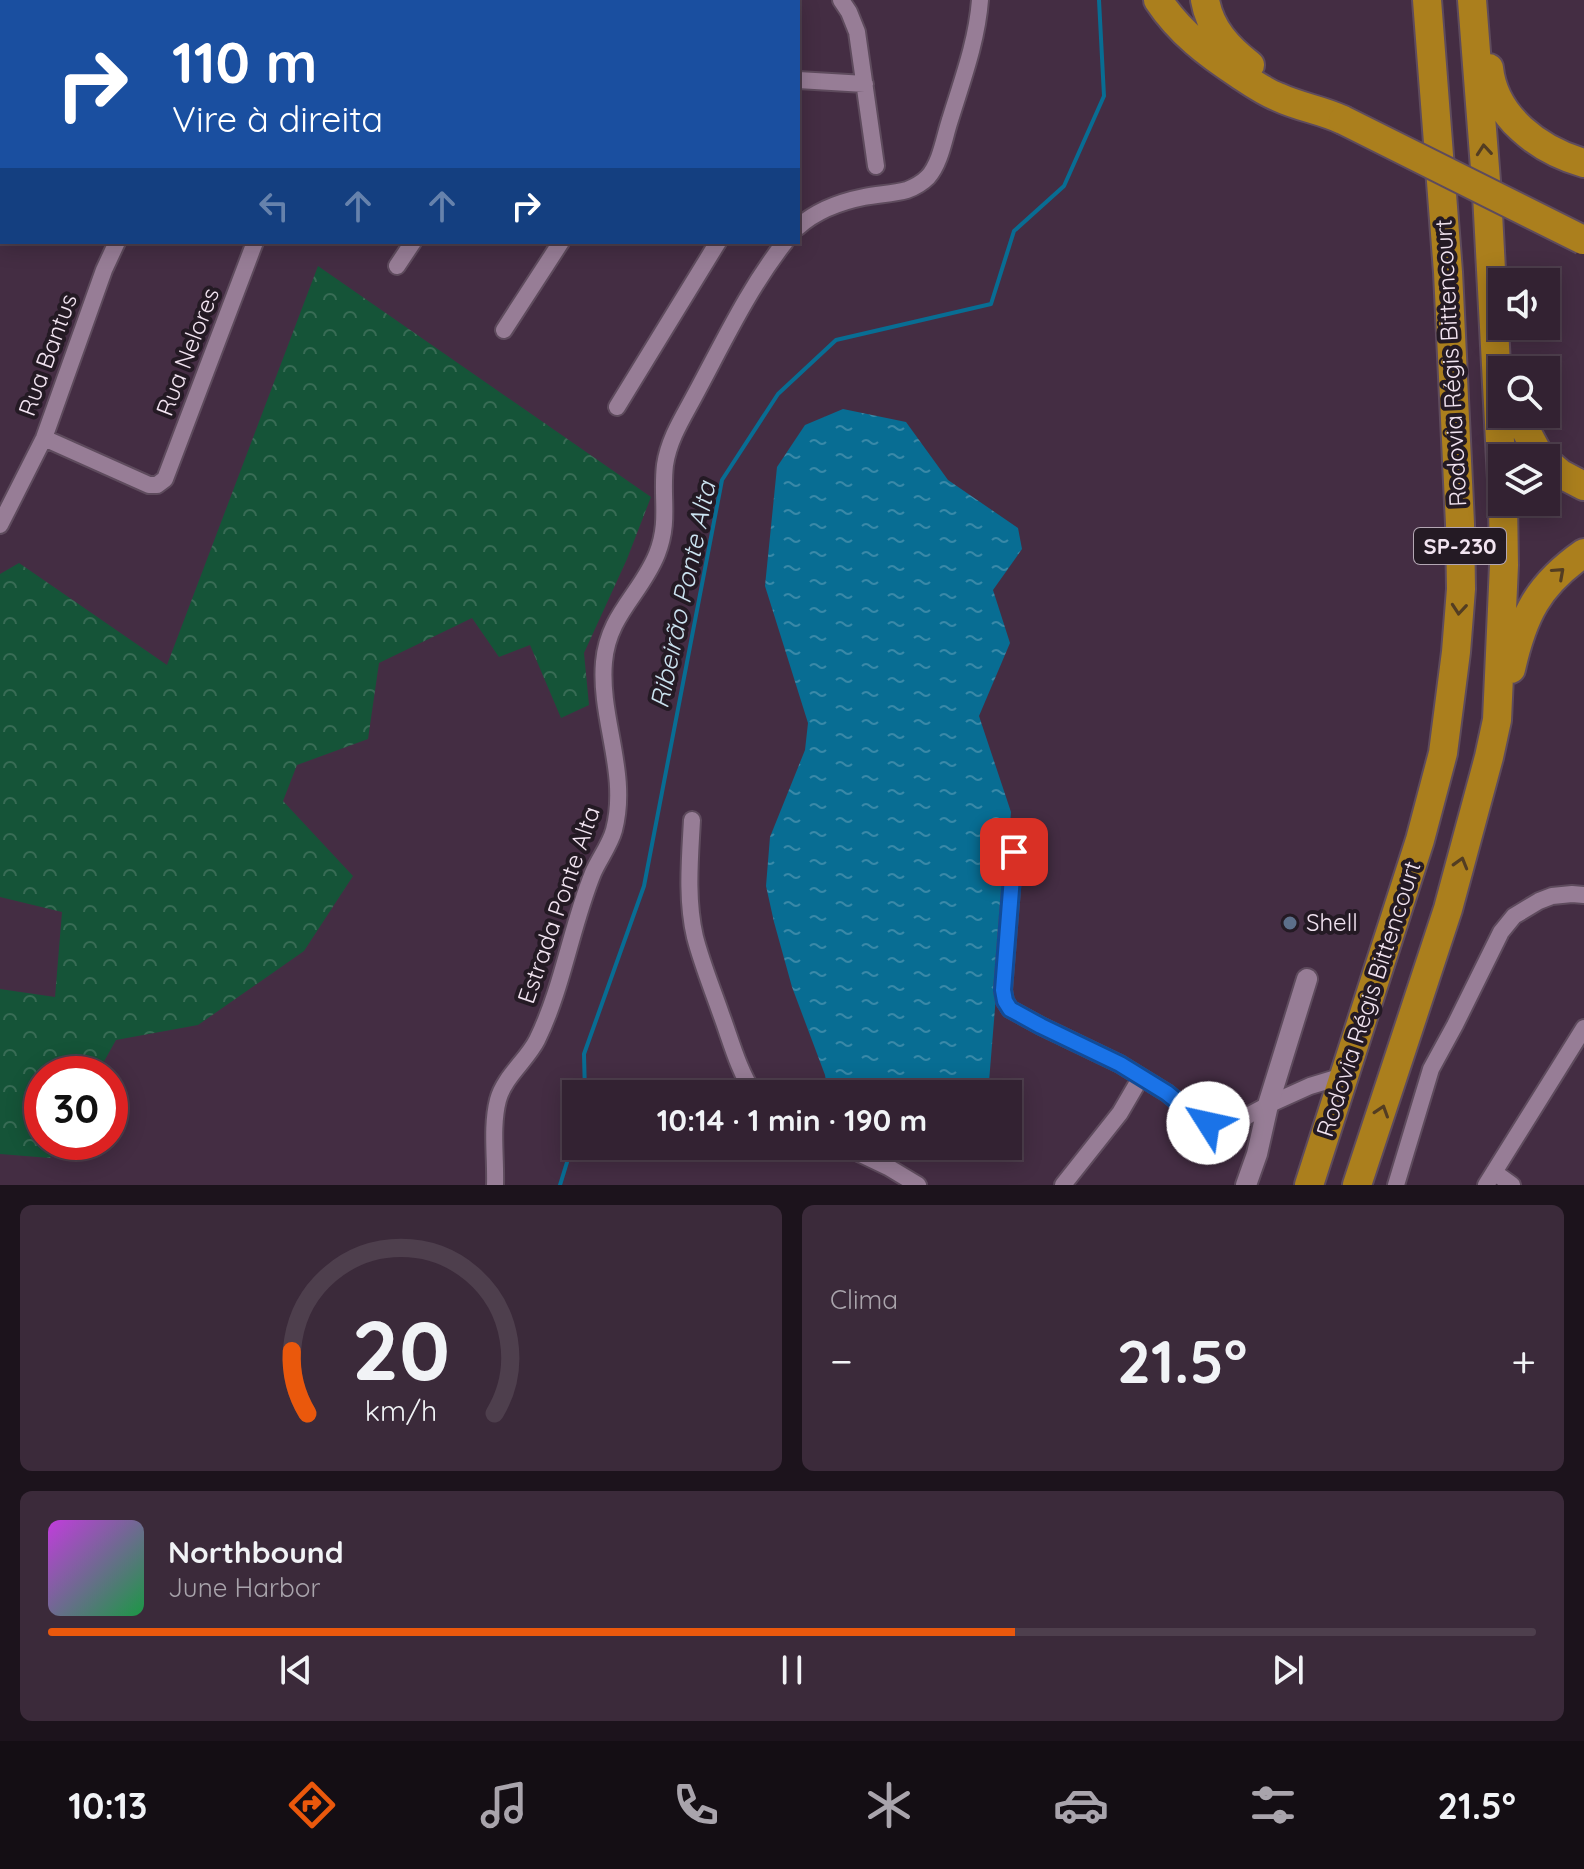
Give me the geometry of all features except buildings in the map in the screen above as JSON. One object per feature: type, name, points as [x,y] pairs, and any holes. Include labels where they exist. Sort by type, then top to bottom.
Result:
[{"type":"highway","points":[[1158,0],[1179,27],[1208,54],[1276,97],[1334,116]]},
{"type":"highway","points":[[1205,0],[1218,34],[1235,54],[1255,69],[1334,116],[1583,241]]},
{"type":"highway","points":[[1411,0],[1416,94],[1426,179],[1443,226]]},
{"type":"highway","name":"Rodovia Régis Bittencourt","points":[[1309,1185],[1420,840],[1443,753],[1453,677],[1461,589],[1460,524],[1448,272],[1427,0]]},
{"type":"highway","name":"Rodovia Régis Bittencourt","points":[[1472,0],[1487,194],[1500,444]]},
{"type":"highway","points":[[1482,0],[1490,76],[1503,109],[1514,123],[1532,137],[1584,163]]},
{"type":"highway","points":[[1487,194],[1499,268]]},
{"type":"highway","points":[[1560,473],[1584,486]]},
{"type":"highway","name":"Rodovia Régis Bittencourt","points":[[1357,1185],[1448,909],[1497,720],[1503,516]]},
{"type":"highway","points":[[1497,720],[1518,639],[1534,602],[1548,582],[1584,553]]},
{"type":"street","points":[[841,0],[857,32],[876,166]]},
{"type":"street","points":[[800,225],[810,216],[833,205],[903,191],[917,186],[928,177],[937,162],[970,52],[980,0]]},
{"type":"street","points":[[800,80],[865,84]]},
{"type":"street","name":"Rua Bantus","points":[[0,525],[44,438],[116,244]]},
{"type":"street","name":"Rua Nelores","points":[[44,438],[149,485],[157,485],[165,479],[254,244]]},
{"type":"street","points":[[397,266],[412,244]]},
{"type":"street","points":[[504,330],[560,244]]},
{"type":"street","points":[[617,407],[717,244]]},
{"type":"street","name":"Estrada Ponte Alta","points":[[495,1185],[498,1098],[536,1043],[548,1015],[593,873],[613,832],[618,807],[615,751],[603,683],[608,640],[618,615],[655,559],[662,541],[666,519],[665,465],[678,425],[743,304],[784,244]]},
{"type":"street","points":[[692,820],[690,878],[695,936],[745,1080]]},
{"type":"street","points":[[1014,852],[1003,990],[1010,1009],[1120,1064],[1208,1123],[1225,1125],[1238,1121],[1310,1086],[1343,1076]]},
{"type":"street","points":[[1396,1185],[1431,1069],[1506,923],[1552,896],[1584,895]]},
{"type":"street","points":[[1246,1185],[1307,979]]},
{"type":"street","points":[[1512,1185],[1490,1179],[1582,1039]]},
{"type":"street","points":[[1063,1185],[1120,1113],[1141,1077]]},
{"type":"street","points":[[873,1160],[918,1185]]},
{"type":"green space","points":[[318,266],[651,497],[627,559],[584,653],[589,705],[561,718],[530,645],[499,657],[472,618],[379,663],[368,739],[297,765],[283,801],[353,876],[304,951],[198,1025],[116,1040],[107,1056],[24,1056],[24,1156],[0,1154],[0,989],[55,997],[62,912],[0,897],[0,574],[19,563],[167,665]]},
{"type":"water","points":[[843,409],[906,422],[948,480],[1018,528],[1022,549],[993,590],[1010,643],[979,716],[1011,812],[989,1080],[826,1080],[792,987],[766,886],[770,837],[805,750],[808,723],[765,586],[777,467],[805,425]]},
{"type":"waterway","name":"Ribeirão Ponte Alta","points":[[585,1080],[584,1054],[644,886],[722,480],[778,394],[836,340],[991,304],[1014,231],[1064,186],[1104,96],[1099,0]]},
{"type":"waterway","name":"Ribeirão Ponte Alta","points":[[560,1185],[568,1160]]},
{"type":"place","name":"Shell","points":[[1290,923]]},
{"type":"route","points":[[1014,852],[1003,990],[1010,1009],[1120,1064],[1208,1123]]}]
